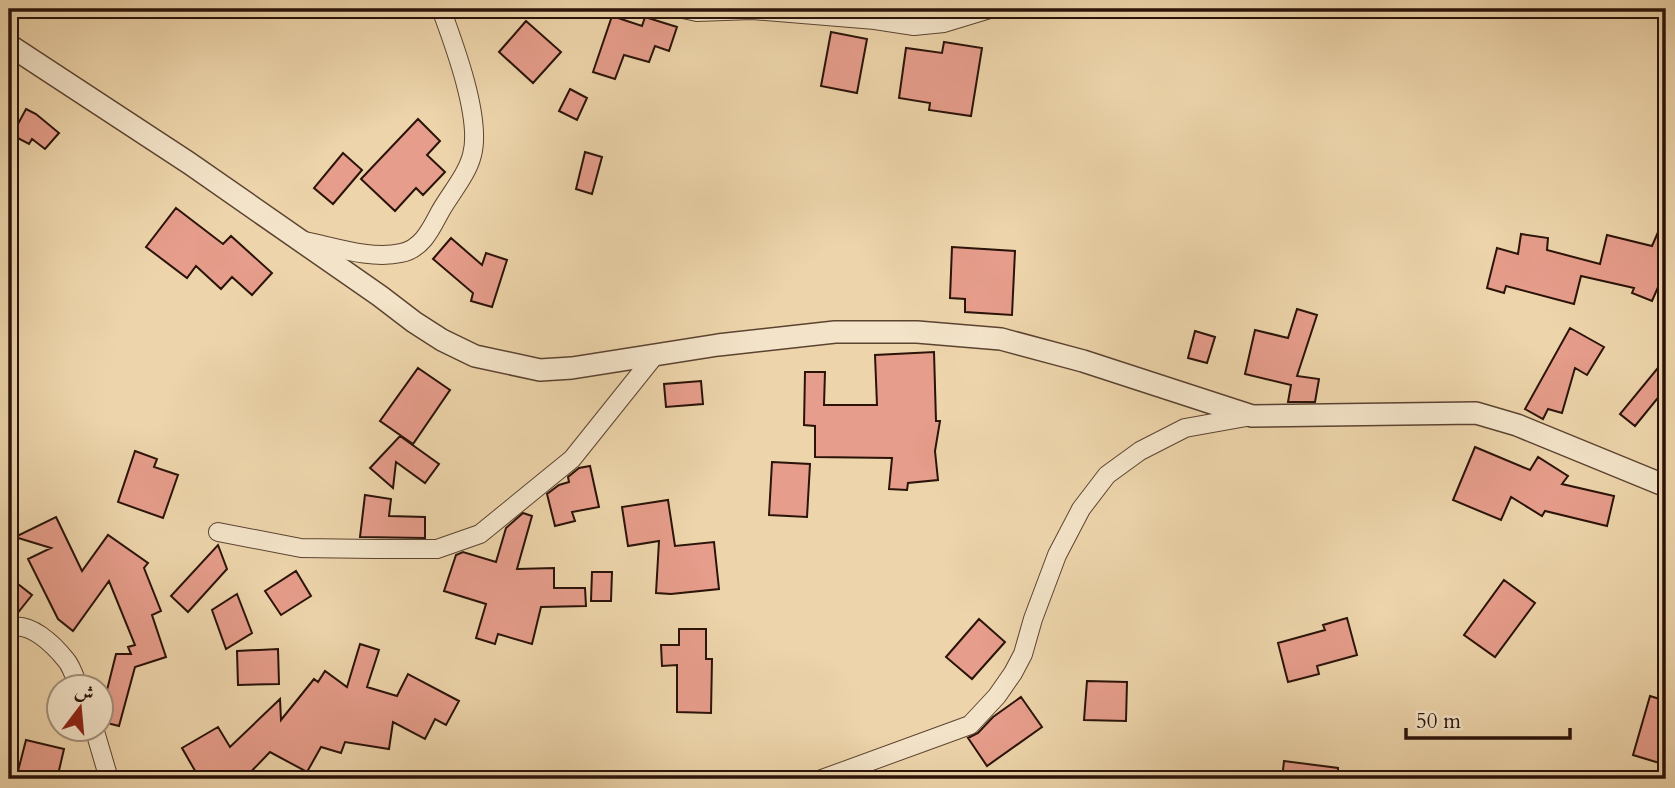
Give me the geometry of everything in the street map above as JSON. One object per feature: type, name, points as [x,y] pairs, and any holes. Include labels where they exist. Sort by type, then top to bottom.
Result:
[{"type":"street","points":[[297,239],[378,255],[411,251],[423,241],[472,155],[474,133],[463,77],[441,9]]},
{"type":"street","points":[[683,9],[697,12],[752,10],[876,20],[914,26],[944,23],[990,9]]},
{"type":"street","points":[[9,45],[189,163],[414,322],[475,356],[540,370],[572,368],[656,354],[835,332],[917,332],[1002,338],[1083,361],[1252,416]]},
{"type":"street","points":[[218,532],[301,548],[374,550],[437,549],[480,534],[572,459],[656,354]]},
{"type":"street","points":[[822,779],[970,725],[997,695],[1023,654],[1057,555],[1081,509],[1107,475],[1140,452],[1185,428],[1252,416],[1476,414],[1517,425],[1666,486]]},
{"type":"street","points":[[9,628],[26,627],[51,644],[68,662],[72,672]]},
{"type":"street","points":[[98,742],[108,779]]},
{"type":"building","points":[[612,16],[642,26],[645,17],[677,27],[669,51],[655,46],[649,62],[624,55],[615,79],[593,72]]},
{"type":"building","points":[[526,21],[561,52],[533,83],[499,52]]},
{"type":"building","points":[[831,32],[867,39],[857,93],[821,86]]},
{"type":"building","points":[[944,42],[982,48],[971,116],[929,110],[930,103],[899,98],[906,48],[942,53]]},
{"type":"building","points":[[570,89],[587,98],[577,120],[559,111]]},
{"type":"building","points":[[26,109],[59,133],[45,149],[32,139],[29,144],[12,135]]},
{"type":"building","points":[[418,119],[440,141],[427,155],[445,172],[423,195],[416,188],[395,211],[361,179]]},
{"type":"building","points":[[585,152],[602,157],[592,194],[576,189]]},
{"type":"building","points":[[343,153],[362,170],[333,204],[314,188]]},
{"type":"building","points":[[176,208],[223,244],[231,236],[272,273],[252,295],[232,277],[221,289],[196,266],[187,278],[146,247]]},
{"type":"building","points":[[1666,214],[1666,269],[1652,301],[1632,293],[1634,288],[1581,276],[1574,304],[1506,286],[1504,293],[1487,288],[1497,248],[1518,254],[1521,234],[1548,238],[1547,250],[1600,264],[1607,235],[1652,246]]},
{"type":"building","points":[[451,238],[482,265],[486,253],[507,260],[492,307],[471,301],[473,293],[433,259]]},
{"type":"building","points":[[952,247],[1015,251],[1012,315],[965,312],[965,299],[950,298]]},
{"type":"building","points":[[1297,309],[1317,315],[1297,376],[1319,379],[1315,402],[1288,402],[1291,385],[1245,374],[1255,330],[1288,338]]},
{"type":"building","points":[[1570,328],[1604,347],[1587,375],[1575,368],[1562,413],[1548,409],[1543,419],[1525,409]]},
{"type":"building","points":[[1195,331],[1215,337],[1207,363],[1188,358]]},
{"type":"building","points":[[934,352],[936,421],[940,421],[935,451],[938,480],[908,483],[907,490],[889,489],[892,458],[815,457],[815,426],[804,425],[805,372],[825,372],[824,405],[877,405],[875,355]]},
{"type":"building","points":[[1666,358],[1666,388],[1635,426],[1620,414]]},
{"type":"building","points":[[418,368],[450,390],[413,444],[380,421]]},
{"type":"building","points":[[701,381],[703,404],[666,407],[664,384]]},
{"type":"building","points":[[400,436],[439,464],[425,483],[396,462],[393,488],[370,468]]},
{"type":"building","points":[[1475,447],[1530,470],[1538,457],[1568,476],[1562,484],[1614,496],[1607,526],[1545,511],[1542,516],[1511,497],[1501,520],[1453,500]]},
{"type":"building","points":[[135,451],[157,459],[154,467],[178,475],[163,518],[118,502]]},
{"type":"building","points":[[772,462],[810,464],[807,517],[769,515]]},
{"type":"building","points":[[590,466],[599,507],[572,512],[575,521],[555,526],[547,494],[559,485],[569,482],[568,477],[579,468]]},
{"type":"building","points":[[365,495],[391,499],[389,516],[425,517],[425,538],[360,537]]},
{"type":"building","points":[[668,500],[675,546],[714,542],[719,589],[656,593],[659,541],[628,546],[622,507]]},
{"type":"building","points":[[523,513],[532,516],[517,569],[554,568],[554,588],[585,588],[586,606],[541,607],[532,644],[498,634],[495,644],[476,638],[486,604],[444,591],[456,555],[463,552],[496,562],[506,528]]},
{"type":"building","points":[[56,517],[82,571],[108,535],[148,563],[144,568],[161,611],[152,615],[166,657],[135,667],[119,726],[116,725],[116,672],[112,672],[116,654],[131,654],[128,647],[135,645],[109,581],[73,631],[58,619],[28,559],[51,548],[15,537]]},
{"type":"building","points":[[218,545],[227,569],[188,612],[171,596]]},
{"type":"building","points":[[296,571],[311,596],[281,615],[265,591]]},
{"type":"building","points":[[592,572],[612,572],[611,601],[591,601]]},
{"type":"building","points":[[9,577],[32,595],[16,615],[9,616]]},
{"type":"building","points":[[1504,580],[1535,603],[1495,657],[1464,635]]},
{"type":"building","points":[[237,594],[252,633],[226,649],[212,610]]},
{"type":"building","points":[[1347,618],[1357,655],[1317,666],[1319,674],[1288,682],[1278,643],[1325,630],[1323,625]]},
{"type":"building","points":[[979,619],[1005,642],[972,679],[946,657]]},
{"type":"building","points":[[679,629],[706,629],[706,659],[712,659],[711,713],[677,712],[677,665],[662,666],[661,645],[679,645]]},
{"type":"building","points":[[360,644],[379,650],[367,687],[397,696],[408,674],[459,701],[446,725],[435,719],[425,739],[393,722],[389,749],[345,742],[341,753],[321,747],[307,772],[270,752],[244,779],[201,779],[198,776],[182,748],[218,727],[230,747],[280,699],[281,720],[314,679],[318,682],[325,671],[347,687]]},
{"type":"building","points":[[278,649],[279,684],[238,685],[237,651]]},
{"type":"building","points":[[1087,681],[1127,682],[1126,721],[1084,720]]},
{"type":"building","points":[[1650,696],[1666,701],[1666,765],[1633,755]]},
{"type":"building","points":[[1021,697],[1042,727],[987,766],[968,738],[978,733],[993,717]]},
{"type":"building","points":[[26,740],[64,749],[57,779],[33,779],[17,775]]},
{"type":"building","points":[[1284,761],[1338,768],[1338,779],[1282,779]]}]
